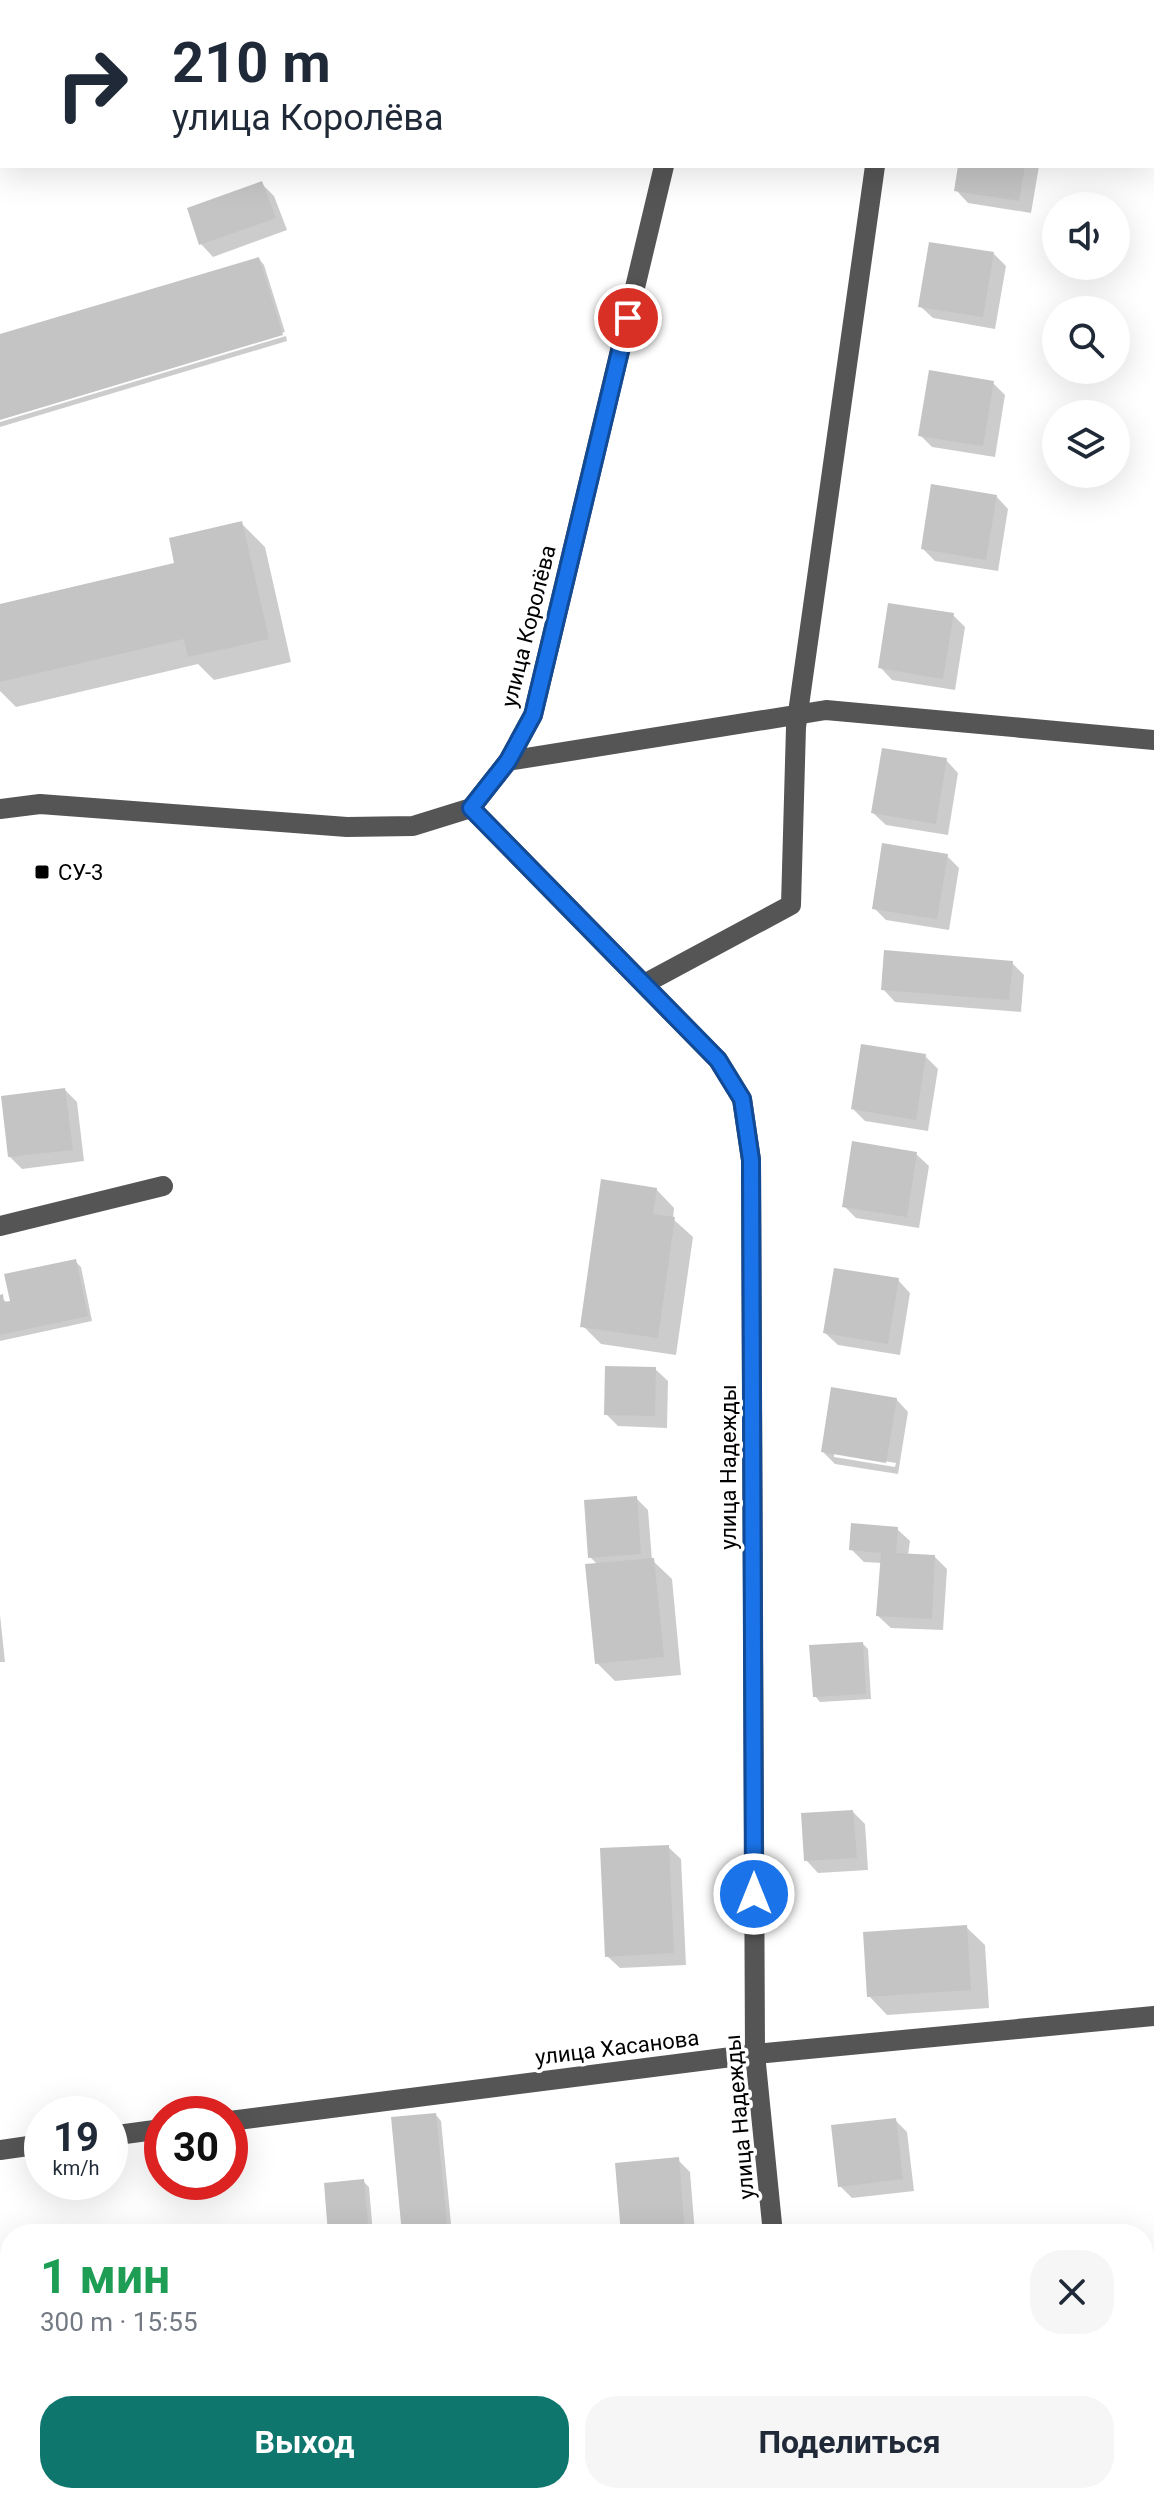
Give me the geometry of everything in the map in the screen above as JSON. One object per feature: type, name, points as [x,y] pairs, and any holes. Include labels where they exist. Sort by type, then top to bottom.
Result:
[{"type":"street","name":"улица Королёва","points":[[471,808],[508,761],[533,715],[664,168]]},
{"type":"street","points":[[644,984],[791,905],[798,714],[875,168]]},
{"type":"street","points":[[508,761],[826,710],[1154,740]]},
{"type":"street","points":[[0,809],[40,804],[347,827],[413,826],[471,808]]},
{"type":"street","name":"улица Надежды","points":[[471,808],[718,1060],[742,1099],[751,1160],[755,2054],[772,2224]]},
{"type":"street","points":[[0,1226],[163,1186]]},
{"type":"street","name":"улица Хасанова","points":[[248,2119],[755,2054],[1154,2016]]},
{"type":"street","points":[[0,2150],[24,2147]]},
{"type":"building","points":[[958,168],[1025,168],[1019,201],[954,191]]},
{"type":"building","points":[[262,181],[276,218],[199,245],[187,208]]},
{"type":"building","points":[[929,242],[994,252],[983,317],[918,307]]},
{"type":"building","points":[[259,257],[283,335],[0,420],[0,334]]},
{"type":"building","points":[[929,370],[994,381],[983,446],[918,436]]},
{"type":"building","points":[[931,484],[997,495],[986,560],[921,549]]},
{"type":"building","points":[[242,521],[269,639],[188,657],[184,639],[0,682],[0,604],[174,563],[169,538]]},
{"type":"building","points":[[888,603],[954,613],[943,679],[878,668]]},
{"type":"building","points":[[882,748],[947,758],[936,824],[871,813]]},
{"type":"building","points":[[882,843],[948,854],[937,919],[872,909]]},
{"type":"building","points":[[884,950],[1013,961],[1009,1000],[881,990]]},
{"type":"building","points":[[861,1044],[926,1054],[916,1120],[851,1109]]},
{"type":"building","points":[[65,1088],[73,1150],[8,1157],[1,1096]]},
{"type":"building","points":[[852,1141],[917,1152],[907,1217],[842,1207]]},
{"type":"building","points":[[601,1179],[657,1188],[653,1214],[675,1217],[658,1338],[580,1327]]},
{"type":"building","points":[[76,1259],[88,1316],[0,1335],[0,1295],[3,1294],[4,1302],[10,1301],[4,1274]]},
{"type":"building","points":[[834,1268],[899,1278],[888,1344],[823,1333]]},
{"type":"building","points":[[605,1366],[656,1367],[655,1416],[604,1415]]},
{"type":"building","points":[[831,1387],[897,1398],[886,1463],[821,1452]]},
{"type":"building","points":[[637,1496],[641,1554],[588,1558],[584,1500]]},
{"type":"building","points":[[851,1523],[898,1527],[896,1553],[935,1555],[932,1619],[876,1616],[881,1553],[849,1550]]},
{"type":"building","points":[[654,1558],[664,1657],[595,1664],[585,1564]]},
{"type":"building","points":[[863,1642],[866,1694],[813,1697],[809,1645]]},
{"type":"building","points":[[853,1810],[857,1858],[804,1861],[801,1813]]},
{"type":"building","points":[[669,1845],[674,1953],[605,1957],[600,1848]]},
{"type":"building","points":[[967,1925],[971,1990],[867,1997],[863,1932]]},
{"type":"building","points":[[436,2113],[447,2224],[401,2224],[391,2117]]},
{"type":"building","points":[[896,2118],[903,2179],[838,2187],[831,2125]]},
{"type":"building","points":[[679,2157],[684,2224],[620,2224],[615,2163]]},
{"type":"building","points":[[364,2179],[368,2224],[327,2224],[324,2183]]},
{"type":"place","name":"СУ-3","points":[[42,872]]},
{"type":"route","points":[[628,318],[533,715],[508,761],[471,808],[718,1060],[742,1099],[751,1160],[754,1894]]}]
